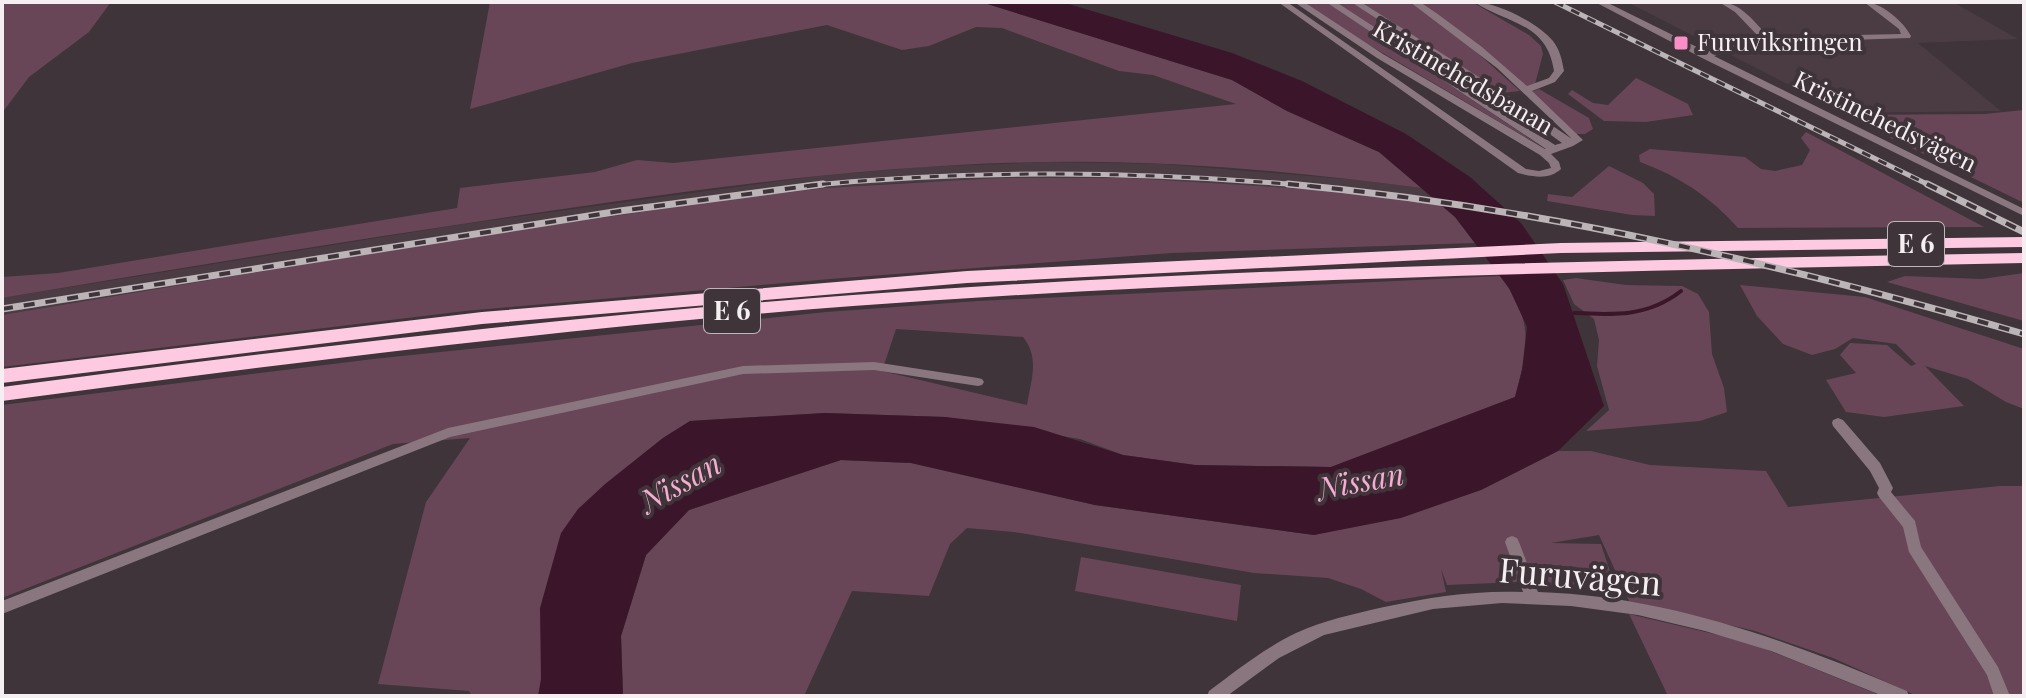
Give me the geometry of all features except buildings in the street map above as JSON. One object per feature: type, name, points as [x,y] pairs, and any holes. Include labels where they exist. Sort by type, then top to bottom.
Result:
[{"type":"highway","name":"E 6","points":[[2,376],[282,341],[670,300],[983,276],[1561,248],[2024,242]]},
{"type":"highway","name":"E 6","points":[[2,394],[216,365],[651,317],[1115,284],[1466,270],[2024,258]]},
{"type":"street","points":[[1282,2],[1522,171],[1538,174],[1553,172],[1556,169],[1554,162],[1544,153]]},
{"type":"street","name":"Kristinehedsbanan","points":[[1298,2],[1380,56],[1544,153],[1578,140],[1470,42],[1414,2]]},
{"type":"street","points":[[1330,2],[1555,150]]},
{"type":"street","points":[[1478,2],[1534,29],[1555,46],[1559,71],[1552,80],[1525,90]]},
{"type":"street","name":"Kristinehedsvägen","points":[[1599,2],[2024,213]]},
{"type":"street","points":[[1723,2],[1738,10],[1767,40]]},
{"type":"street","points":[[1705,56],[1744,41],[1907,36],[1886,13],[1868,2]]},
{"type":"street","name":"Kristinehedsbanan","points":[[1358,4],[1504,97],[1570,144]]},
{"type":"street","points":[[2,608],[448,433],[501,420],[743,370],[874,366],[978,382]]},
{"type":"street","points":[[1838,423],[1875,467],[1886,488],[1884,493],[1910,525],[1914,548],[1993,672],[2002,696]]},
{"type":"street","points":[[1512,542],[1532,595]]},
{"type":"street","name":"Furuvägen","points":[[1215,696],[1253,666],[1312,633],[1446,599],[1532,595],[1605,602],[1678,616],[1829,664],[1901,696]]},
{"type":"shaded area","points":[[2,2],[111,2],[89,32],[29,77],[2,113]]},
{"type":"shaded area","points":[[490,2],[981,2],[1232,80],[1287,111],[1379,152],[1422,188],[1283,172],[1142,163],[1049,162],[923,167],[798,178],[611,202],[2,298],[2,277],[58,273],[457,208],[460,188],[595,172],[637,160],[673,163],[1236,104],[1153,75],[1119,71],[1002,28],[976,27],[929,46],[902,50],[827,25],[632,63],[470,109]]},
{"type":"shaded area","points":[[1302,2],[1327,2],[1542,147],[1354,36]]},
{"type":"shaded area","points":[[1334,2],[1350,2],[1360,7],[1527,117],[1516,120]]},
{"type":"shaded area","points":[[1361,2],[1411,2],[1455,33],[1520,91],[1502,93]]},
{"type":"shaded area","points":[[1418,2],[1472,2],[1529,35],[1541,46],[1543,54],[1535,84],[1526,87]]},
{"type":"shaded area","points":[[1627,2],[1953,2],[2018,39],[1918,43],[2001,111],[1844,113]]},
{"type":"shaded area","points":[[1636,78],[1688,104],[1693,115],[1646,122],[1604,121],[1568,94],[1572,90],[1593,103],[1608,105]]},
{"type":"shaded area","points":[[1539,89],[1589,118],[1593,129],[1585,134],[1576,134],[1531,92]]},
{"type":"shaded area","points":[[2024,110],[2024,203],[1844,115],[1984,114]]},
{"type":"shaded area","points":[[1806,132],[1984,227],[1738,228],[1694,189],[1640,162],[1639,155],[1650,149],[1745,157],[1761,169],[1775,171],[1802,165],[1810,150],[1801,138]]},
{"type":"shaded area","points":[[1050,162],[1162,164],[1358,180],[1422,188],[1438,202],[1323,190],[1130,178],[916,182],[825,188],[437,242],[2,315],[2,298],[464,224],[818,176],[922,167]]},
{"type":"shaded area","points":[[1609,166],[1643,183],[1654,194],[1655,216],[1547,201],[1548,194],[1572,197]]},
{"type":"shaded area","points":[[1001,178],[1130,178],[1323,190],[1438,202],[1455,217],[1475,243],[1171,253],[830,279],[465,311],[2,367],[2,315],[437,242],[737,198],[825,188]]},
{"type":"shaded area","points":[[2024,273],[2024,321],[1887,282],[1905,276],[1982,279]]},
{"type":"shaded area","points":[[1500,276],[1519,306],[1526,334],[1525,348],[1515,397],[1331,467],[1195,465],[1123,455],[1080,439],[945,417],[825,413],[690,421],[663,438],[604,485],[538,696],[472,696],[469,691],[378,684],[426,502],[470,438],[393,444],[2,598],[2,405],[373,359],[826,312],[978,301]],"holes":[[[896,329],[1023,337],[1033,361],[1027,405],[882,371]]]},
{"type":"shaded area","points":[[1576,278],[1626,285],[1682,286],[1698,294],[1709,312],[1712,354],[1724,388],[1727,412],[1700,421],[1586,431],[1609,410],[1597,366],[1599,340],[1594,319],[1574,304],[1563,280]]},
{"type":"shaded area","points":[[1740,285],[1865,297],[2024,349],[2024,409],[1968,379],[1925,366],[1964,406],[1884,417],[1846,412],[1826,380],[1856,373],[1840,355],[1850,343],[1887,345],[1911,366],[1916,364],[1896,344],[1853,338],[1835,349],[1812,355],[1783,344],[1757,316]]},
{"type":"shaded area","points":[[1558,451],[1591,451],[1650,465],[1766,471],[1788,507],[2024,486],[2024,696],[1917,696],[1833,658],[1755,631],[1629,601],[1599,535],[1551,543],[1601,544],[1616,590],[1519,582],[1447,585],[1441,569],[1446,592],[1386,602],[1361,589],[1328,578],[1254,573],[1014,532],[967,528],[950,544],[929,596],[852,591],[804,696],[623,696],[621,636],[646,555],[689,510],[841,460],[911,463],[1095,505],[1314,535],[1481,490]]},
{"type":"shaded area","points":[[1081,557],[1241,585],[1237,621],[1075,591]]},
{"type":"shaded area","points":[[1629,614],[1748,642],[1882,696],[1668,696]]},
{"type":"water","name":"Nissan","points":[[981,2],[1062,2],[1232,53],[1302,81],[1406,134],[1470,177],[1521,223],[1563,284],[1604,406],[1558,451],[1481,490],[1401,518],[1314,535],[1095,505],[911,463],[841,460],[689,510],[646,555],[621,636],[623,696],[538,696],[541,679],[540,608],[561,533],[578,509],[604,485],[663,438],[690,421],[825,413],[945,417],[1034,427],[1123,455],[1195,465],[1331,467],[1515,397],[1527,327],[1509,288],[1455,217],[1379,152],[1287,111],[1232,80]]},
{"type":"waterway","points":[[1574,313],[1617,314],[1643,310],[1681,291]]},
{"type":"railway","points":[[1555,2],[1931,186]]},
{"type":"railway","points":[[814,185],[931,177],[1058,174],[1184,177],[1294,185]]},
{"type":"railway","points":[[814,185],[823,184]]},
{"type":"railway","points":[[1288,184],[1294,185]]},
{"type":"railway","points":[[1927,184],[2024,232]]},
{"type":"railway","points":[[2,309],[620,211],[814,185]]},
{"type":"railway","points":[[804,186],[814,185]]},
{"type":"railway","points":[[1294,185],[1311,186]]},
{"type":"railway","points":[[1294,185],[1475,207],[1659,241],[1842,284],[2024,334]]},
{"type":"place","name":"Furuviksringen","points":[[1681,43]]}]
